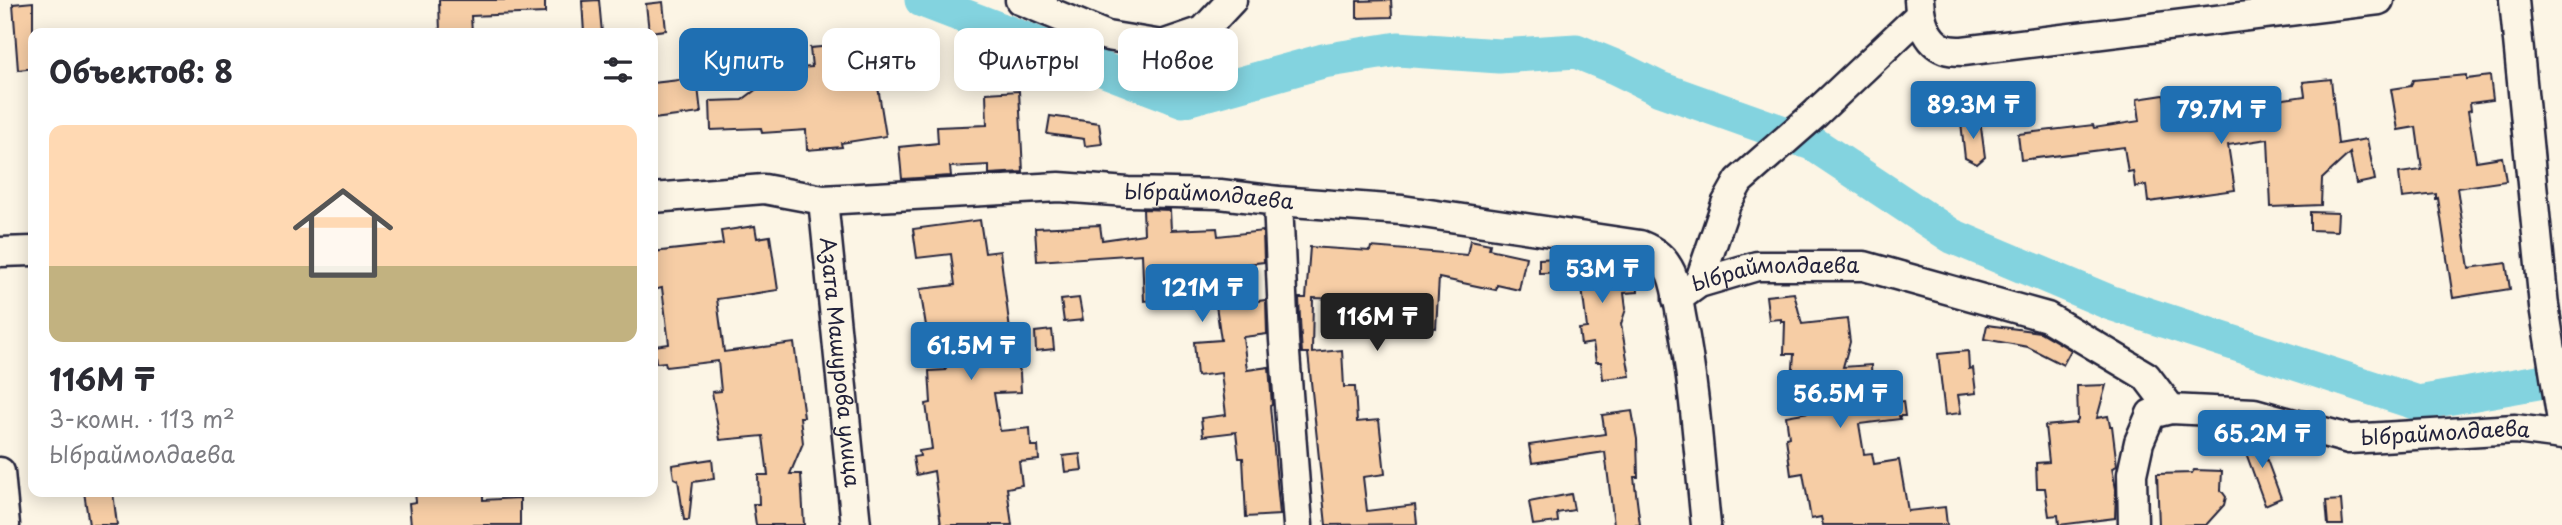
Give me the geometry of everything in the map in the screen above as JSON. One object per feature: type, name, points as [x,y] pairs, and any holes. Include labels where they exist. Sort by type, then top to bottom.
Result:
[{"type":"street","points":[[1020,0],[1107,36],[1162,45],[1203,31],[1231,0]]},
{"type":"street","points":[[1706,525],[1688,352],[1688,291],[1726,204],[1739,181],[1813,116],[1920,8],[1932,40],[1945,50],[1963,51],[2379,0]]},
{"type":"street","points":[[2514,0],[2553,304],[2552,357],[2562,421]]},
{"type":"street","name":"Ыбраймолдаева","points":[[658,198],[764,189],[823,200],[1059,187],[1220,194],[1402,210],[1640,245],[1655,251],[1688,291],[1757,266],[1864,266],[2047,317],[2146,376],[2171,409],[2254,413],[2349,439],[2515,429],[2562,435]]},
{"type":"street","name":"Азата Машурова улица","points":[[823,200],[856,525]]},
{"type":"street","points":[[1278,201],[1284,340],[1298,525]]},
{"type":"street","points":[[0,252],[28,251]]},
{"type":"street","points":[[2133,525],[2132,474],[2139,442],[2151,414],[2171,409]]},
{"type":"street","points":[[0,472],[5,525]]},
{"type":"building","points":[[439,0],[545,0],[545,13],[471,16],[472,28],[440,28]]},
{"type":"building","points":[[599,0],[602,28],[584,28],[582,1]]},
{"type":"building","points":[[1391,0],[1392,17],[1357,18],[1357,1]]},
{"type":"building","points":[[33,2],[33,28],[28,28],[28,69],[18,70],[13,4]]},
{"type":"building","points":[[663,2],[666,30],[649,28],[646,4]]},
{"type":"building","points":[[822,47],[822,91],[879,91],[886,136],[841,143],[842,147],[807,150],[806,130],[762,133],[761,128],[711,130],[710,101],[742,100],[754,91],[808,91],[808,67],[812,67],[810,48]]},
{"type":"building","points":[[2466,75],[2466,79],[2490,76],[2493,100],[2470,103],[2471,110],[2468,111],[2476,161],[2502,157],[2506,181],[2457,188],[2469,268],[2506,263],[2510,289],[2453,298],[2436,194],[2402,198],[2399,173],[2422,170],[2416,127],[2398,130],[2391,89],[2411,86],[2413,80]]},
{"type":"building","points":[[2331,79],[2338,144],[2367,139],[2375,180],[2356,184],[2350,153],[2322,179],[2321,205],[2271,207],[2268,139],[2228,145],[2235,190],[2148,202],[2146,185],[2135,187],[2133,171],[2128,172],[2124,147],[2021,160],[2018,134],[2140,121],[2137,99],[2164,95],[2167,116],[2305,96],[2303,82]]},
{"type":"building","points":[[679,80],[679,91],[698,91],[701,113],[658,118],[658,82]]},
{"type":"building","points":[[1019,91],[1023,172],[989,174],[989,165],[950,167],[951,176],[902,179],[899,147],[938,143],[937,127],[987,125],[986,93]]},
{"type":"building","points":[[1050,116],[1099,123],[1102,144],[1085,146],[1084,139],[1047,134]]},
{"type":"building","points":[[1980,120],[1985,157],[1977,164],[1965,158],[1961,122]]},
{"type":"building","points":[[1143,209],[1170,210],[1171,230],[1217,228],[1218,236],[1263,231],[1264,262],[1238,265],[1243,303],[1266,300],[1267,334],[1243,337],[1247,370],[1269,367],[1280,515],[1246,517],[1243,458],[1239,458],[1236,432],[1203,436],[1201,418],[1226,415],[1221,373],[1197,376],[1194,342],[1221,340],[1216,305],[1204,306],[1203,296],[1144,301],[1142,254],[1037,261],[1035,228],[1100,225],[1102,240],[1144,234]]},
{"type":"building","points":[[2310,212],[2338,213],[2337,231],[2310,230]]},
{"type":"building","points":[[980,220],[985,253],[1000,251],[1011,354],[1020,373],[1021,392],[994,393],[1000,431],[1030,428],[1031,446],[1038,446],[1039,460],[1019,462],[1022,485],[1007,488],[1012,525],[941,525],[934,471],[916,475],[913,457],[920,456],[919,451],[932,449],[926,404],[931,403],[929,371],[946,370],[940,336],[928,338],[920,289],[955,285],[951,254],[917,258],[913,229]]},
{"type":"building","points":[[755,226],[757,238],[770,236],[778,290],[717,299],[724,352],[794,343],[804,417],[800,417],[803,443],[790,474],[801,474],[804,525],[756,525],[753,504],[759,504],[758,475],[768,475],[763,436],[720,440],[712,392],[721,391],[718,361],[666,367],[665,362],[658,363],[658,345],[669,344],[662,288],[658,289],[658,251],[723,244],[721,231]]},
{"type":"building","points":[[1470,240],[1490,244],[1489,249],[1526,257],[1519,290],[1497,285],[1496,290],[1439,278],[1436,328],[1360,324],[1362,304],[1343,303],[1343,299],[1313,298],[1312,353],[1342,350],[1344,387],[1355,387],[1357,422],[1379,420],[1385,474],[1363,477],[1367,511],[1415,505],[1417,524],[1326,525],[1308,353],[1302,353],[1301,339],[1299,298],[1306,298],[1310,247],[1370,251],[1371,247],[1467,255]]},
{"type":"building","points":[[1602,256],[1636,261],[1638,292],[1624,293],[1626,309],[1621,324],[1630,376],[1603,379],[1601,362],[1596,362],[1593,343],[1581,345],[1579,329],[1587,328],[1580,272],[1539,273],[1539,259]]},
{"type":"building","points":[[1794,293],[1802,324],[1847,319],[1850,342],[1843,367],[1871,365],[1873,405],[1903,401],[1905,416],[1899,416],[1900,419],[1859,424],[1864,454],[1872,453],[1874,464],[1899,460],[1908,511],[1945,507],[1947,525],[1823,525],[1821,517],[1811,519],[1803,473],[1791,475],[1786,438],[1789,437],[1786,416],[1809,412],[1808,382],[1792,381],[1794,354],[1784,354],[1785,322],[1781,322],[1781,319],[1769,320],[1766,296]]},
{"type":"building","points":[[1079,298],[1083,320],[1064,322],[1061,300]]},
{"type":"building","points":[[1987,325],[2040,332],[2071,350],[2063,365],[2028,347],[1984,339]]},
{"type":"building","points":[[1052,330],[1054,349],[1036,351],[1035,332]]},
{"type":"building","points":[[1968,351],[1969,369],[1973,368],[1976,393],[1958,395],[1961,413],[1945,415],[1938,354]]},
{"type":"building","points":[[2106,385],[2097,418],[2108,416],[2112,426],[2117,466],[2112,468],[2116,489],[2115,518],[2059,525],[2058,515],[2049,516],[2045,488],[2037,488],[2036,463],[2049,462],[2045,426],[2076,423],[2077,386]]},
{"type":"building","points":[[1632,411],[1637,439],[1638,477],[1634,477],[1640,525],[1614,525],[1605,452],[1532,463],[1529,445],[1605,434],[1602,415]]},
{"type":"building","points":[[2258,436],[2281,498],[2265,505],[2242,442]]},
{"type":"building","points":[[1080,454],[1082,470],[1065,472],[1063,456]]},
{"type":"building","points":[[712,459],[714,479],[693,482],[689,520],[684,520],[678,480],[674,478],[672,465]]},
{"type":"building","points":[[2194,470],[2222,471],[2221,490],[2226,497],[2224,505],[2206,525],[2159,525],[2157,474],[2192,473]]},
{"type":"building","points":[[1571,494],[1574,510],[1557,513],[1558,522],[1533,525],[1529,502]]},
{"type":"building","points":[[85,497],[114,497],[117,525],[89,525]]},
{"type":"building","points":[[416,497],[483,497],[483,500],[520,498],[520,525],[411,525],[409,503],[416,502]]},
{"type":"building","points":[[2341,500],[2343,525],[2328,525],[2326,501]]},
{"type":"waterway","points":[[922,0],[1183,100],[1323,61],[1398,49],[1499,56],[1576,51],[1660,89],[1812,143],[1952,236],[2111,303],[2418,403],[2562,378]]}]
